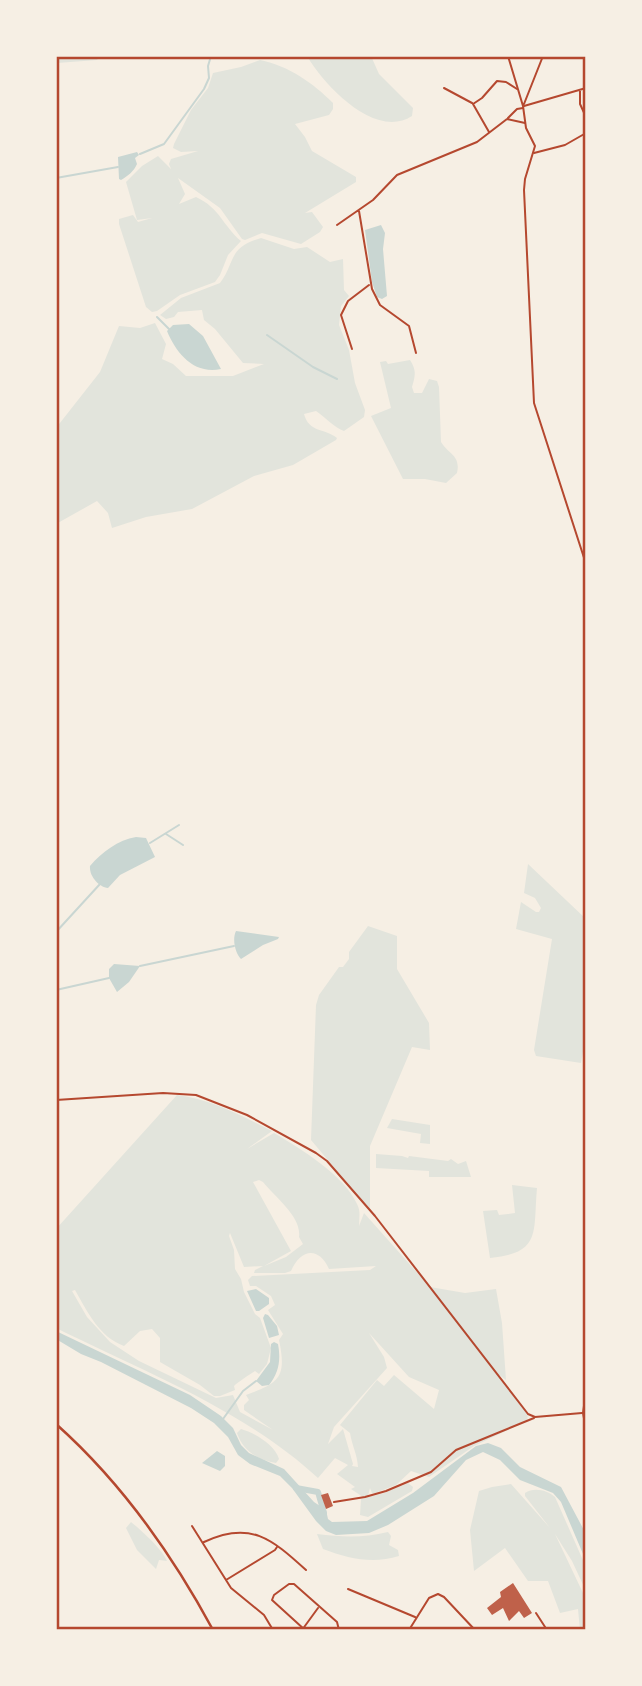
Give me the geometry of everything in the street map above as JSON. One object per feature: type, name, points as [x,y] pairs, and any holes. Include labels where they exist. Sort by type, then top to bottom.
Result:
[{"type":"main road","points":[[56,1424],[125,1497],[165,1550],[213,1630]]},
{"type":"street","points":[[508,56],[525,123],[535,146],[524,191],[534,403],[586,564]]},
{"type":"street","points":[[523,107],[543,56]]},
{"type":"street","points":[[473,104],[497,81],[506,82],[517,89]]},
{"type":"street","points":[[443,88],[473,104],[489,132]]},
{"type":"street","points":[[337,226],[373,200],[397,175],[460,150],[489,132],[517,109],[586,88]]},
{"type":"street","points":[[580,90],[580,104],[586,117]]},
{"type":"street","points":[[507,119],[525,123]]},
{"type":"street","points":[[534,153],[565,145],[586,133]]},
{"type":"street","points":[[359,210],[370,284],[380,305],[409,326],[416,353]]},
{"type":"street","points":[[352,349],[341,315],[348,301],[370,284]]},
{"type":"street","points":[[56,1100],[163,1093],[196,1095],[247,1115],[316,1153],[327,1161],[375,1216],[528,1414],[535,1417]]},
{"type":"street","points":[[586,1392],[583,1413],[586,1429]]},
{"type":"street","points":[[334,1502],[386,1491],[431,1472],[456,1450],[535,1417],[583,1413]]},
{"type":"street","points":[[192,1526],[225,1580],[264,1615],[273,1630]]},
{"type":"street","points":[[190,1535],[196,1531]]},
{"type":"street","points":[[203,1543],[220,1534],[247,1532],[270,1539],[306,1570]]},
{"type":"street","points":[[225,1580],[278,1546]]},
{"type":"street","points":[[319,1607],[304,1630],[272,1600],[274,1595],[289,1584],[294,1584],[337,1622],[339,1630]]},
{"type":"street","points":[[348,1589],[416,1618]]},
{"type":"street","points":[[409,1630],[429,1598],[438,1594],[475,1630]]},
{"type":"street","points":[[536,1613],[547,1630]]},
{"type":"street","points":[[469,1625],[469,1630]]},
{"type":"shaded area","points":[[56,56],[100,56],[97,60],[57,63]]},
{"type":"shaded area","points":[[307,56],[371,56],[379,74],[413,108],[412,116],[398,122],[382,121],[367,115],[338,94]]},
{"type":"shaded area","points":[[260,60],[281,66],[300,76],[333,103],[329,115],[295,124],[312,151],[356,177],[356,182],[305,213],[312,212],[323,227],[320,232],[301,244],[262,233],[242,239],[220,208],[178,178],[185,194],[179,204],[196,197],[204,201],[241,241],[228,255],[215,282],[180,295],[152,312],[146,307],[119,219],[133,215],[138,222],[152,218],[137,220],[126,182],[142,166],[158,156],[171,169],[171,159],[198,151],[181,152],[173,148],[191,110],[208,88],[213,73]]},
{"type":"shaded area","points":[[137,152],[139,155],[135,158],[137,164],[134,169],[119,179],[118,157]]},
{"type":"shaded area","points":[[381,225],[385,233],[383,249],[387,296],[382,299],[377,297],[372,282],[365,230]]},
{"type":"shaded area","points":[[261,238],[294,249],[307,247],[330,262],[343,259],[344,290],[349,296],[341,306],[339,325],[349,350],[355,383],[365,410],[364,417],[344,431],[316,411],[304,414],[310,424],[337,438],[336,440],[293,465],[254,476],[192,509],[146,517],[112,528],[108,513],[97,501],[56,524],[56,428],[100,372],[119,326],[140,328],[155,323],[166,344],[162,359],[173,364],[186,376],[233,376],[264,364],[243,363],[215,329],[204,320],[202,310],[178,312],[174,317],[166,319],[160,315],[181,298],[220,283],[237,251]]},
{"type":"shaded area","points":[[189,324],[203,336],[221,369],[202,369],[187,360],[175,347],[167,331],[173,325]]},
{"type":"shaded area","points":[[410,360],[415,377],[412,387],[414,393],[422,393],[429,379],[437,381],[439,387],[441,442],[456,458],[458,467],[457,473],[446,483],[403,479],[371,416],[391,408],[380,362],[386,361],[388,364]]},
{"type":"shaded area","points":[[136,837],[146,838],[155,857],[120,875],[108,888],[98,883],[91,874],[90,866],[111,847]]},
{"type":"shaded area","points":[[528,864],[586,919],[586,1034],[581,1063],[536,1056],[534,1050],[552,939],[516,929],[521,902],[536,912],[541,908],[535,898],[524,893]]},
{"type":"shaded area","points":[[368,926],[397,936],[397,969],[429,1023],[430,1050],[412,1047],[370,1146],[370,1209],[375,1216],[311,1140],[316,1005],[319,995],[339,967],[343,967],[349,959],[349,952]]},
{"type":"shaded area","points":[[236,931],[279,937],[241,959],[235,946]]},
{"type":"shaded area","points":[[114,964],[140,966],[129,982],[117,992],[109,978],[109,969]]},
{"type":"shaded area","points":[[177,1095],[226,1109],[272,1131],[247,1149],[274,1133],[332,1173],[351,1193],[357,1204],[359,1226],[364,1213],[430,1287],[465,1293],[496,1289],[502,1323],[506,1380],[498,1374],[528,1414],[527,1421],[474,1446],[429,1477],[411,1471],[396,1485],[375,1493],[372,1493],[370,1488],[368,1496],[363,1497],[351,1489],[355,1487],[337,1474],[348,1465],[335,1458],[318,1478],[290,1454],[226,1412],[56,1328],[56,1229]],"holes":[[[259,1180],[292,1215],[303,1244],[286,1257],[264,1266],[291,1251],[253,1182]],[[230,1233],[244,1267],[263,1266],[254,1273],[291,1271],[299,1258],[309,1253],[320,1256],[329,1269],[376,1266],[370,1270],[252,1276],[248,1280],[250,1286],[256,1286],[271,1296],[275,1305],[268,1310],[283,1334],[279,1340],[282,1363],[278,1377],[266,1387],[246,1395],[249,1400],[244,1405],[244,1410],[273,1430],[240,1412],[233,1395],[216,1398],[139,1361],[110,1342],[87,1317],[72,1291],[75,1290],[101,1330],[115,1342],[124,1346],[140,1331],[152,1329],[160,1338],[160,1362],[214,1396],[220,1396],[235,1390],[234,1386],[255,1371],[259,1374],[267,1364],[271,1348],[260,1318],[255,1314],[235,1269],[234,1250]],[[369,1333],[409,1377],[439,1390],[434,1409],[394,1375],[384,1386],[377,1380],[340,1425],[350,1433],[358,1467],[352,1466],[343,1429],[328,1444],[334,1427],[387,1368],[384,1357]]]},
{"type":"shaded area","points":[[392,1119],[430,1125],[430,1144],[420,1143],[421,1134],[387,1128]]},
{"type":"shaded area","points":[[376,1154],[448,1161],[451,1159],[458,1164],[466,1161],[471,1177],[429,1177],[429,1171],[376,1168]]},
{"type":"shaded area","points":[[512,1185],[537,1188],[531,1238],[519,1251],[490,1258],[483,1211],[497,1210],[499,1215],[515,1213]]},
{"type":"shaded area","points":[[256,1289],[269,1298],[269,1304],[259,1311],[256,1311],[247,1291]]},
{"type":"shaded area","points":[[265,1314],[277,1326],[279,1335],[269,1338],[263,1318]]},
{"type":"shaded area","points":[[56,1331],[190,1395],[221,1416],[233,1428],[241,1445],[249,1453],[284,1469],[314,1502],[326,1510],[328,1519],[332,1522],[367,1521],[413,1493],[476,1446],[488,1443],[501,1448],[520,1467],[561,1487],[586,1534],[586,1561],[561,1502],[553,1493],[520,1480],[500,1460],[483,1452],[466,1460],[434,1496],[388,1525],[369,1533],[336,1535],[326,1531],[280,1476],[250,1464],[238,1455],[228,1437],[214,1423],[191,1408],[81,1354],[56,1339]]},
{"type":"shaded area","points":[[271,1344],[278,1344],[279,1350],[277,1371],[269,1385],[262,1386],[256,1381],[270,1362]]},
{"type":"shaded area","points":[[241,1429],[269,1444],[279,1459],[276,1463],[263,1460],[247,1450],[237,1433]]},
{"type":"shaded area","points":[[217,1451],[225,1456],[225,1466],[220,1471],[202,1463]]},
{"type":"shaded area","points":[[408,1483],[413,1487],[412,1491],[368,1517],[360,1515],[361,1499]]},
{"type":"shaded area","points":[[511,1484],[550,1528],[525,1493],[540,1490],[555,1497],[586,1567],[585,1589],[555,1534],[583,1593],[583,1630],[580,1630],[578,1609],[560,1613],[548,1581],[528,1581],[505,1548],[474,1571],[470,1530],[479,1491]]},
{"type":"shaded area","points":[[131,1522],[146,1535],[167,1561],[159,1560],[156,1569],[137,1550],[126,1528]]},
{"type":"shaded area","points":[[388,1532],[391,1536],[389,1545],[398,1550],[399,1556],[380,1560],[352,1558],[323,1549],[317,1534],[352,1536]]},
{"type":"building","points":[[328,1493],[333,1506],[326,1509],[321,1495]]},
{"type":"building","points":[[513,1583],[532,1613],[524,1618],[519,1611],[509,1621],[503,1608],[492,1615],[487,1608],[501,1597],[500,1592]]},
{"type":"waterway","points":[[140,154],[164,144],[204,89],[209,78],[211,56]]},
{"type":"waterway","points":[[56,178],[118,167]]},
{"type":"waterway","points":[[157,317],[169,329]]},
{"type":"waterway","points":[[267,335],[313,367],[337,379]]},
{"type":"waterway","points":[[150,843],[179,825]]},
{"type":"waterway","points":[[166,834],[183,845]]},
{"type":"waterway","points":[[56,932],[100,884]]},
{"type":"waterway","points":[[140,966],[234,946]]},
{"type":"waterway","points":[[56,990],[109,978]]},
{"type":"waterway","points":[[223,1419],[243,1391],[256,1381]]},
{"type":"waterway","points":[[296,1488],[318,1492],[324,1513]]}]
